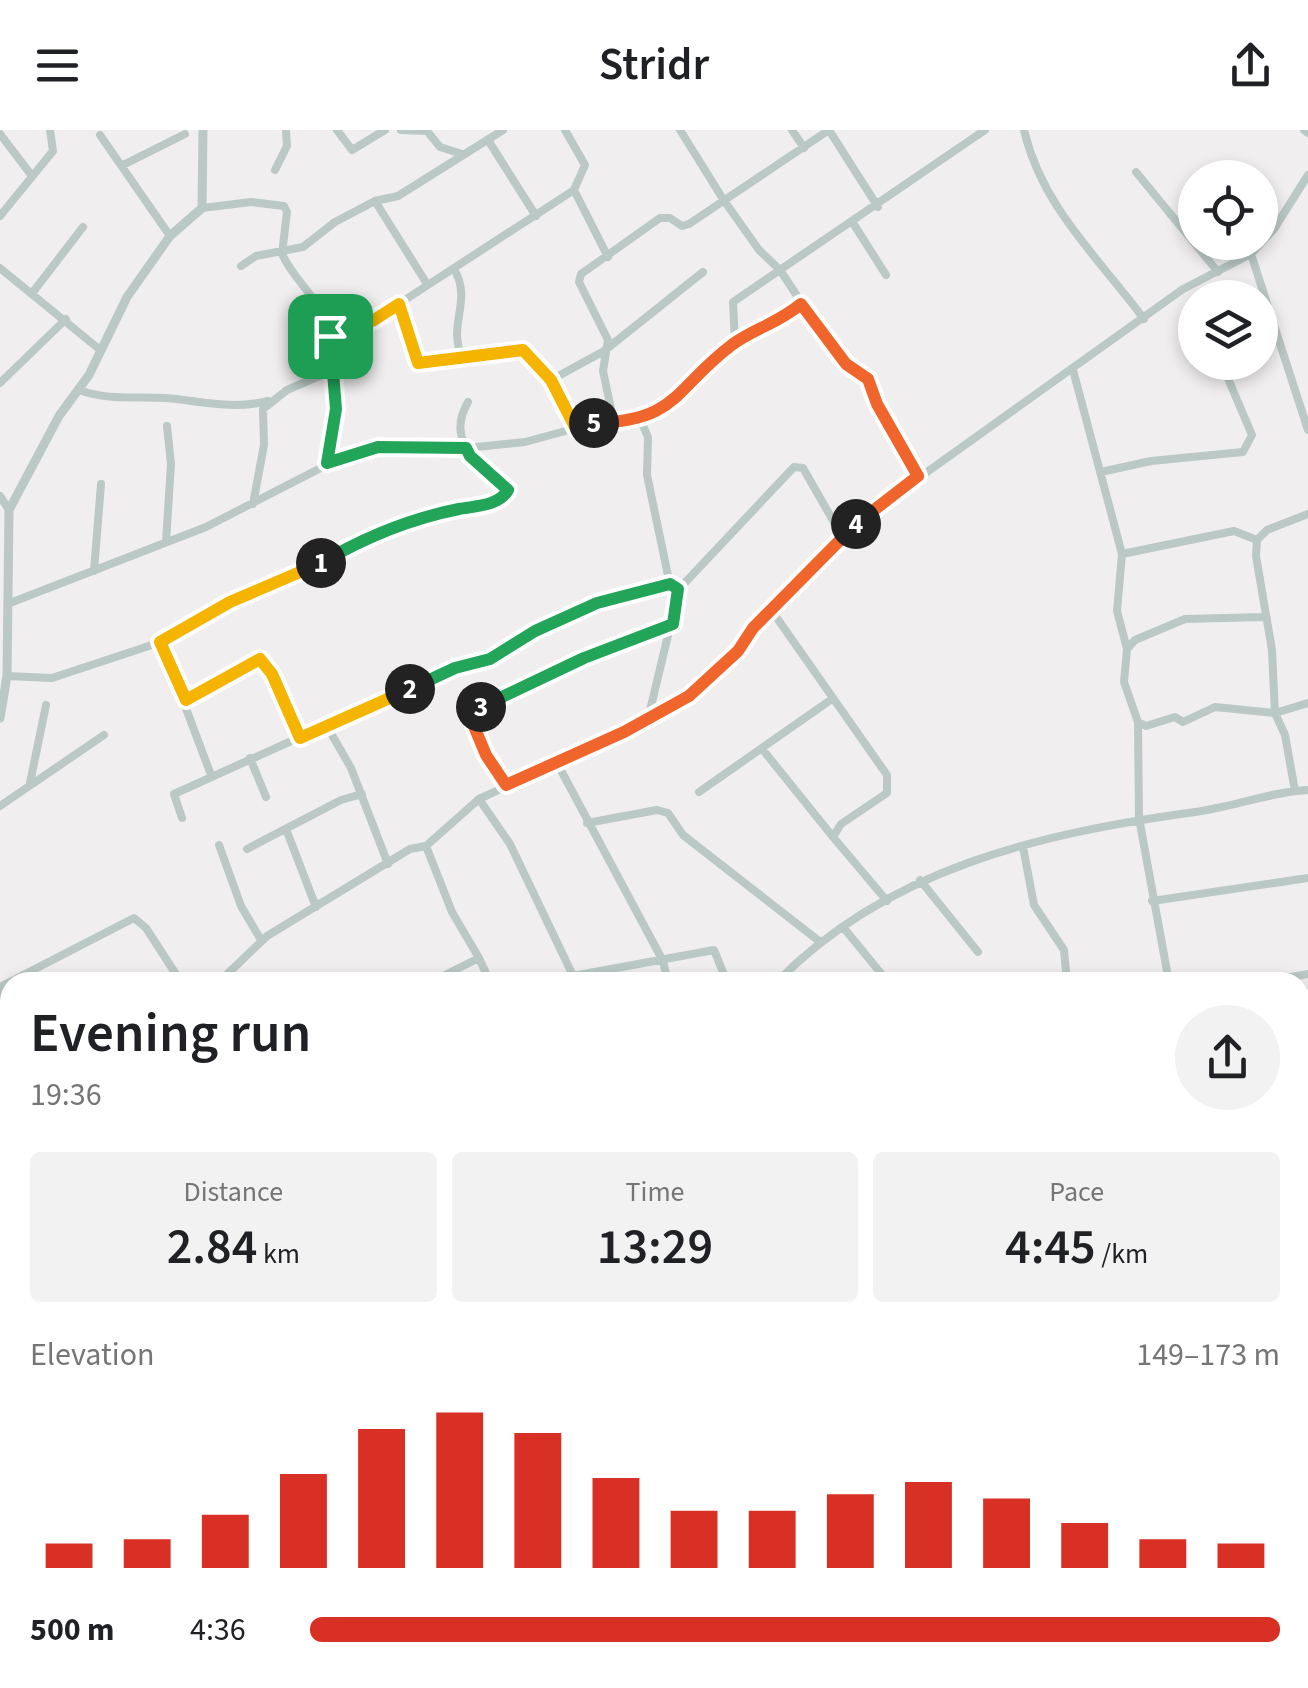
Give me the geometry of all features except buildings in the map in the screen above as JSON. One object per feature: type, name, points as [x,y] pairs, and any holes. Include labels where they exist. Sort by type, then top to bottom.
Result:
[{"type":"street","points":[[0,216],[53,151],[50,130]]},
{"type":"street","points":[[202,208],[203,130]]},
{"type":"street","points":[[275,170],[287,146],[286,130]]},
{"type":"street","points":[[336,130],[352,150],[385,130]]},
{"type":"street","points":[[401,130],[406,134],[427,131],[440,147],[462,154]]},
{"type":"street","points":[[241,266],[256,256],[304,247],[336,222],[375,201],[398,196],[503,130]]},
{"type":"street","points":[[330,336],[374,320],[574,190],[585,165],[565,130]]},
{"type":"street","points":[[680,130],[722,200],[759,250],[780,270],[846,364],[868,379],[877,404],[918,476]]},
{"type":"street","points":[[792,130],[804,148]]},
{"type":"street","points":[[614,423],[604,351],[608,340],[579,278],[660,218],[670,218],[682,226],[829,130],[878,207]]},
{"type":"street","points":[[735,343],[733,302],[824,238],[878,207],[985,130]]},
{"type":"street","points":[[1024,130],[1032,161],[1059,215],[1144,318]]},
{"type":"street","points":[[0,134],[32,176]]},
{"type":"street","points":[[124,165],[185,134]]},
{"type":"street","points":[[100,135],[170,236]]},
{"type":"street","points":[[488,140],[536,216]]},
{"type":"street","points":[[1136,172],[1218,272]]},
{"type":"street","points":[[1278,223],[1308,175]]},
{"type":"street","points":[[574,190],[608,257]]},
{"type":"street","points":[[375,201],[426,284]]},
{"type":"street","points":[[0,718],[7,676],[10,510],[58,416],[79,390],[127,297],[170,236],[202,208],[250,202],[284,206],[282,254],[322,313],[330,336],[336,409],[327,463]]},
{"type":"street","points":[[853,223],[886,275]]},
{"type":"street","points":[[33,292],[83,228]]},
{"type":"street","points":[[1201,280],[1239,260]]},
{"type":"street","points":[[1252,260],[1308,430]]},
{"type":"street","points":[[0,268],[99,349]]},
{"type":"street","points":[[454,268],[464,294],[453,336],[462,356]]},
{"type":"street","points":[[551,380],[604,351],[703,272]]},
{"type":"street","points":[[229,972],[262,940],[410,850],[426,846],[479,800],[648,720],[700,687],[842,538],[918,476],[1178,294]]},
{"type":"street","points":[[399,304],[418,363],[516,348],[551,380],[576,429]]},
{"type":"street","points":[[10,603],[253,504],[327,463],[378,447],[466,448],[525,442],[656,415],[735,343],[775,325],[801,304]]},
{"type":"street","points":[[0,384],[66,319]]},
{"type":"street","points":[[1073,370],[1122,554],[1117,611],[1127,650],[1124,682],[1138,722],[1139,818],[1167,972]]},
{"type":"street","points":[[79,390],[98,397],[173,399],[223,408],[268,401],[330,371]]},
{"type":"street","points":[[1101,472],[1243,452],[1252,435],[1229,380]]},
{"type":"street","points":[[1298,392],[1308,388]]},
{"type":"street","points":[[253,504],[264,444],[263,409],[268,401]]},
{"type":"street","points":[[7,676],[52,678],[160,642],[374,532],[501,498],[508,490],[466,448],[462,414],[468,402]]},
{"type":"street","points":[[640,418],[648,437],[648,475],[674,587],[673,624],[648,720]]},
{"type":"street","points":[[166,542],[171,464],[167,426]]},
{"type":"street","points":[[182,818],[174,794],[210,774],[328,728],[455,668],[490,659],[535,631],[597,603],[674,587],[794,467],[803,468],[842,538]]},
{"type":"street","points":[[94,571],[101,484]]},
{"type":"street","points":[[0,496],[10,510]]},
{"type":"street","points":[[1257,540],[1267,530],[1308,514]]},
{"type":"street","points":[[1122,554],[1234,531],[1257,540]]},
{"type":"street","points":[[1257,540],[1276,690],[1275,713],[1285,734],[1296,791]]},
{"type":"street","points":[[772,611],[890,784],[887,793],[840,824],[833,836]]},
{"type":"street","points":[[1127,650],[1135,640],[1185,619],[1265,618]]},
{"type":"street","points":[[506,785],[486,755],[471,719],[474,711],[584,658],[673,624]]},
{"type":"street","points":[[160,642],[186,700],[210,774]]},
{"type":"street","points":[[186,700],[260,659],[272,674],[300,738]]},
{"type":"street","points":[[698,792],[832,699]]},
{"type":"street","points":[[1138,722],[1146,726],[1174,717],[1183,722],[1215,707],[1275,713],[1308,703]]},
{"type":"street","points":[[30,783],[46,705]]},
{"type":"street","points":[[328,728],[362,794],[388,864]]},
{"type":"street","points":[[0,806],[104,735]]},
{"type":"street","points":[[763,750],[888,901]]},
{"type":"street","points":[[250,758],[266,797]]},
{"type":"street","points":[[556,761],[666,972]]},
{"type":"street","points":[[787,972],[819,941],[920,880],[970,859],[1139,818],[1197,812],[1308,790]]},
{"type":"street","points":[[247,850],[341,800],[362,794]]},
{"type":"street","points":[[479,800],[510,844],[571,972]]},
{"type":"street","points":[[587,822],[656,810],[668,813],[683,834],[819,941]]},
{"type":"street","points":[[286,829],[316,906]]},
{"type":"street","points":[[219,846],[241,906],[262,940]]},
{"type":"street","points":[[426,846],[452,912],[485,972]]},
{"type":"street","points":[[1023,847],[1034,905],[1064,950],[1066,972]]},
{"type":"street","points":[[1152,901],[1308,878]]},
{"type":"street","points":[[920,880],[978,952]]},
{"type":"street","points":[[34,972],[134,918],[146,928],[174,972]]},
{"type":"street","points":[[843,927],[880,972]]},
{"type":"street","points":[[609,972],[714,950],[723,972]]},
{"type":"street","points":[[451,972],[479,958]]},
{"type":"route","points":[[399,304],[418,363],[523,350],[551,380],[576,429],[656,415],[735,343],[775,325],[801,304],[846,364],[868,379],[877,404],[918,476],[860,520],[753,628],[738,651],[689,696],[624,732],[506,785],[486,755],[471,714],[584,658],[673,624],[678,589],[670,584],[597,603],[535,631],[490,659],[455,668],[300,738],[272,674],[260,659],[186,700],[160,642],[230,602],[305,571],[374,532],[479,506],[501,498],[508,490],[466,448],[378,447],[327,463],[336,409],[330,336],[374,320],[399,304]]}]
